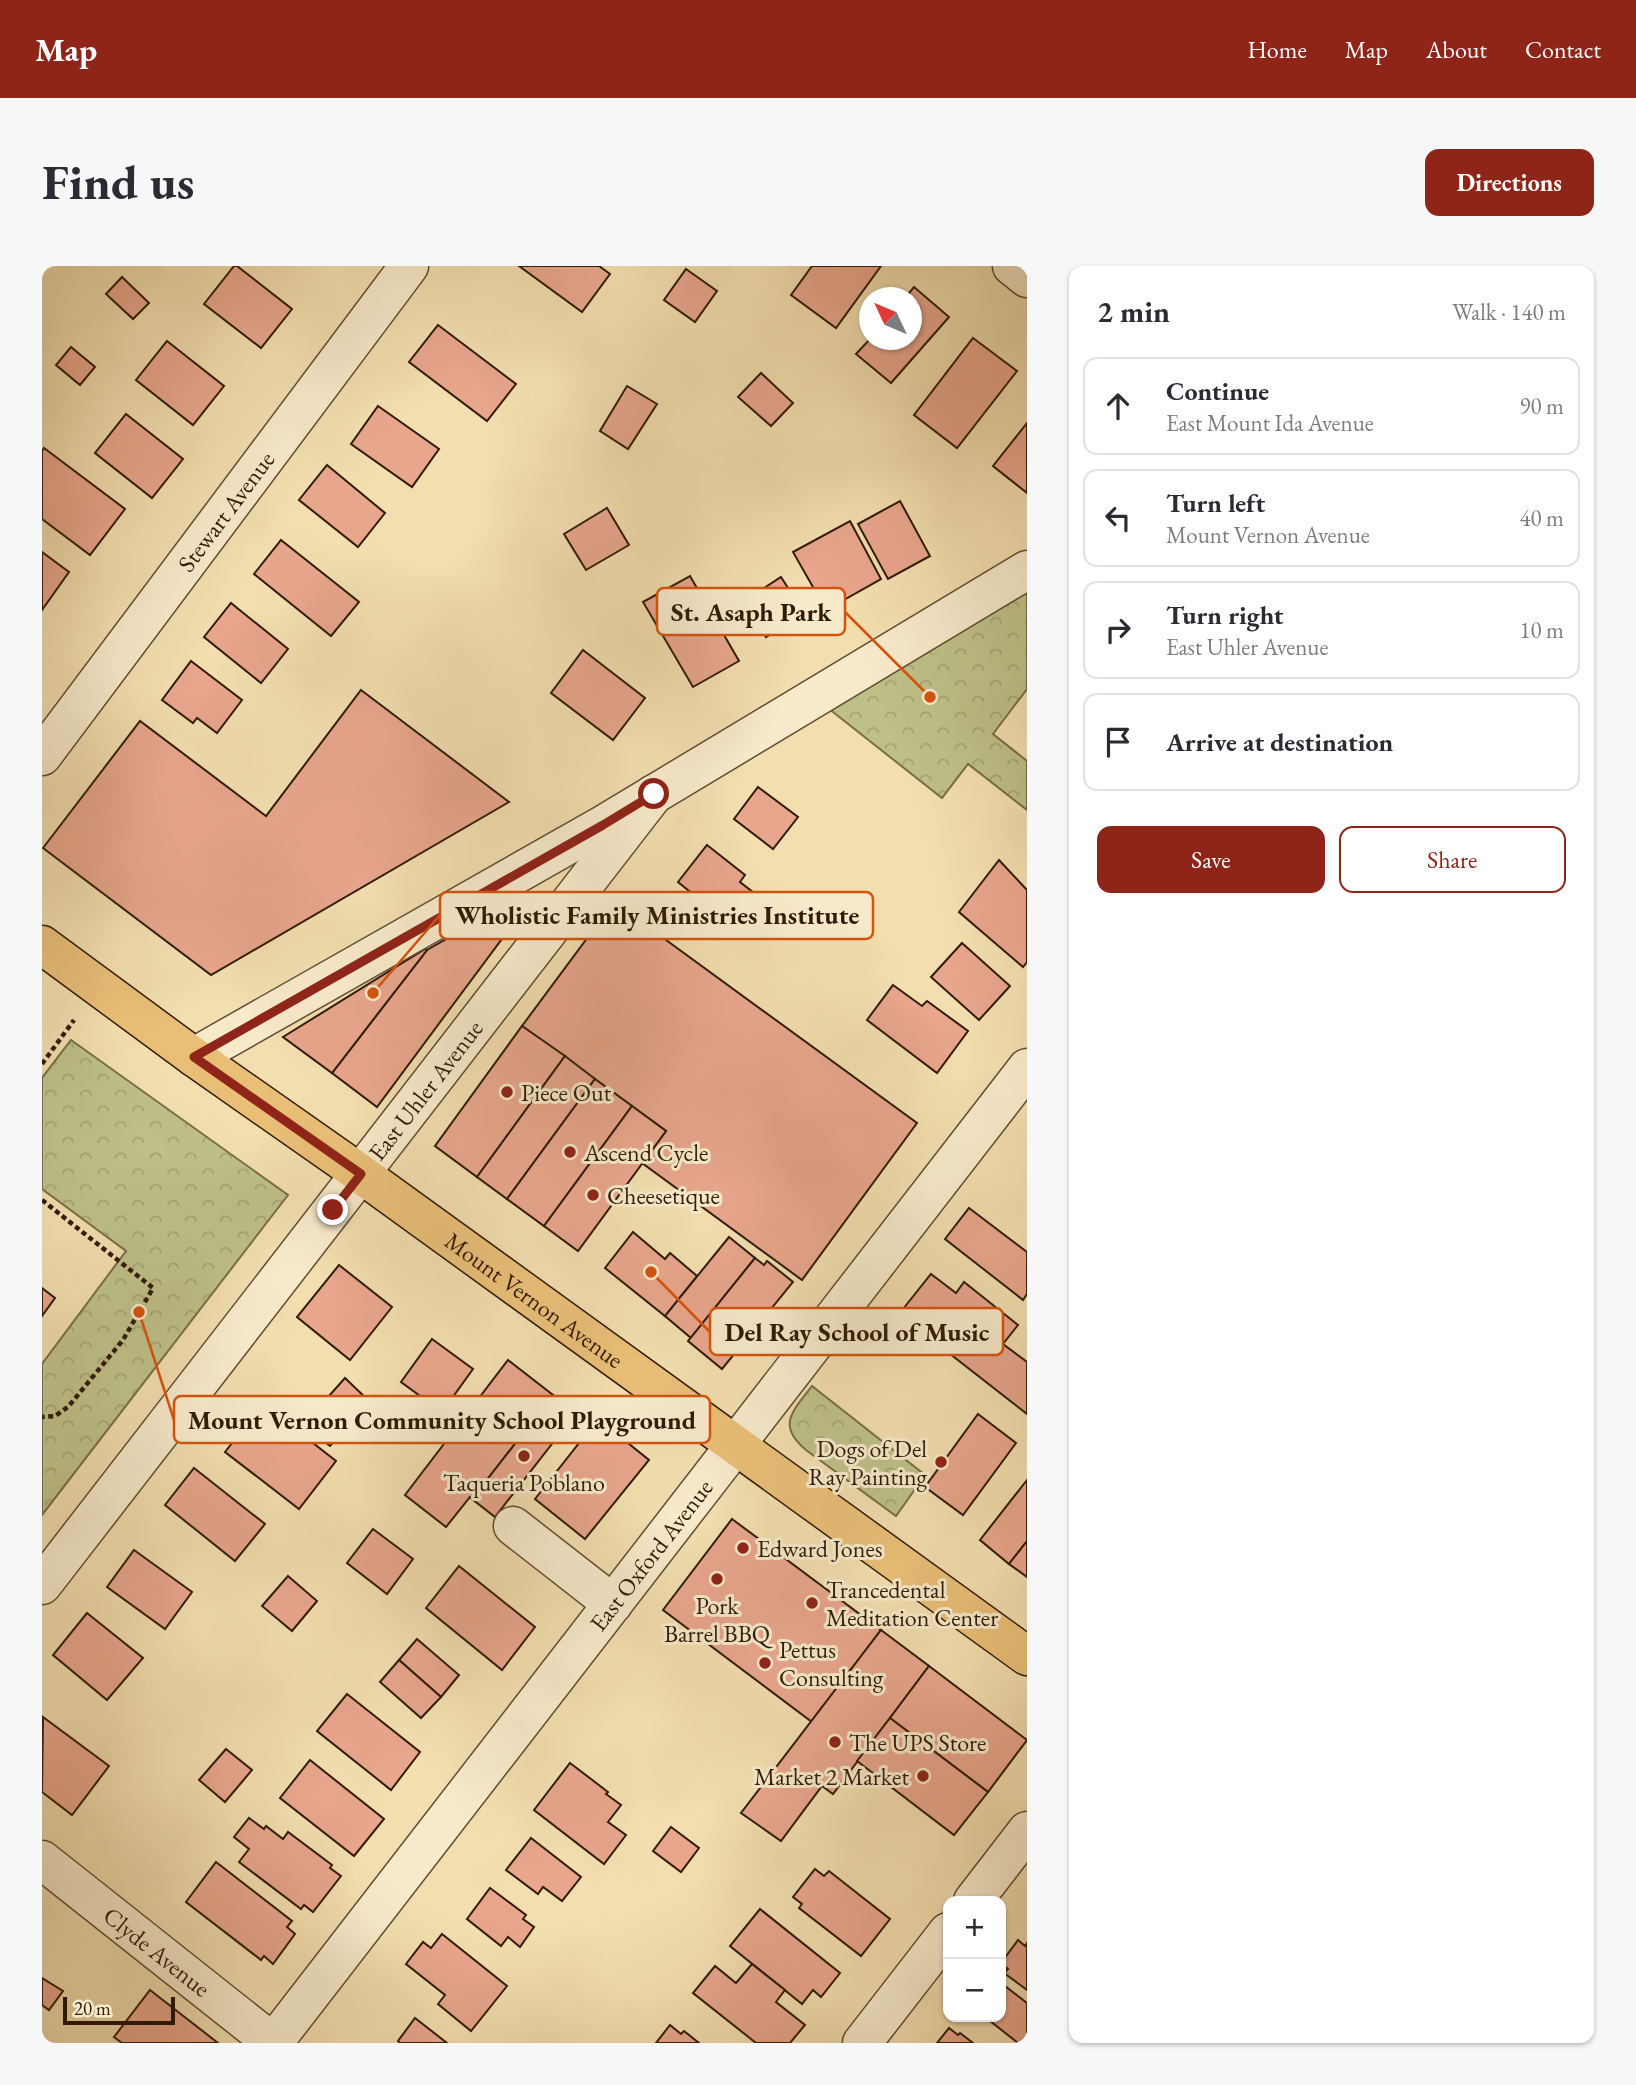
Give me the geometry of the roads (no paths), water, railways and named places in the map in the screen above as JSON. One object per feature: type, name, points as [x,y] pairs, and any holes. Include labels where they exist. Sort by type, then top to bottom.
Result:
[{"type":"main road","name":"Mount Vernon Avenue","points":[[42,945],[194,1057],[737,1444],[1027,1656]]},
{"type":"street","name":"Stewart Avenue","points":[[42,756],[409,266]]},
{"type":"street","points":[[1012,266],[1027,278]]},
{"type":"street","points":[[194,1057],[603,825],[1027,570]]},
{"type":"street","name":"East Uhler Avenue","points":[[42,1585],[654,794]]},
{"type":"street","name":"East Oxford Avenue","points":[[273,2043],[1027,1068]]},
{"type":"street","points":[[513,1526],[613,1604]]},
{"type":"street","points":[[976,1896],[1027,1831]]},
{"type":"street","name":"Clyde Avenue","points":[[42,1860],[273,2043]]},
{"type":"street","points":[[862,2043],[943,1938]]},
{"type":"place","name":"St. Asaph Park","points":[[930,697]]},
{"type":"place","name":"Wholistic Family Ministries Institute","points":[[373,993]]},
{"type":"place","name":"Piece Out","points":[[507,1092]]},
{"type":"place","name":"Ascend Cycle","points":[[570,1152]]},
{"type":"place","name":"Cheesetique","points":[[593,1195]]},
{"type":"place","name":"Del Ray School of Music","points":[[651,1272]]},
{"type":"place","name":"Mount Vernon Community School Playground","points":[[139,1312]]},
{"type":"place","name":"Taqueria Poblano","points":[[524,1456]]},
{"type":"place","name":"Dogs of Del Ray Painting","points":[[941,1462]]},
{"type":"place","name":"Edward Jones","points":[[743,1548]]},
{"type":"place","name":"Pork Barrel BBQ","points":[[717,1579]]},
{"type":"place","name":"Trancedental Meditation Center","points":[[812,1603]]},
{"type":"place","name":"Pettus Consulting","points":[[765,1663]]},
{"type":"place","name":"The UPS Store","points":[[835,1742]]},
{"type":"place","name":"Market 2 Market","points":[[923,1776]]}]
